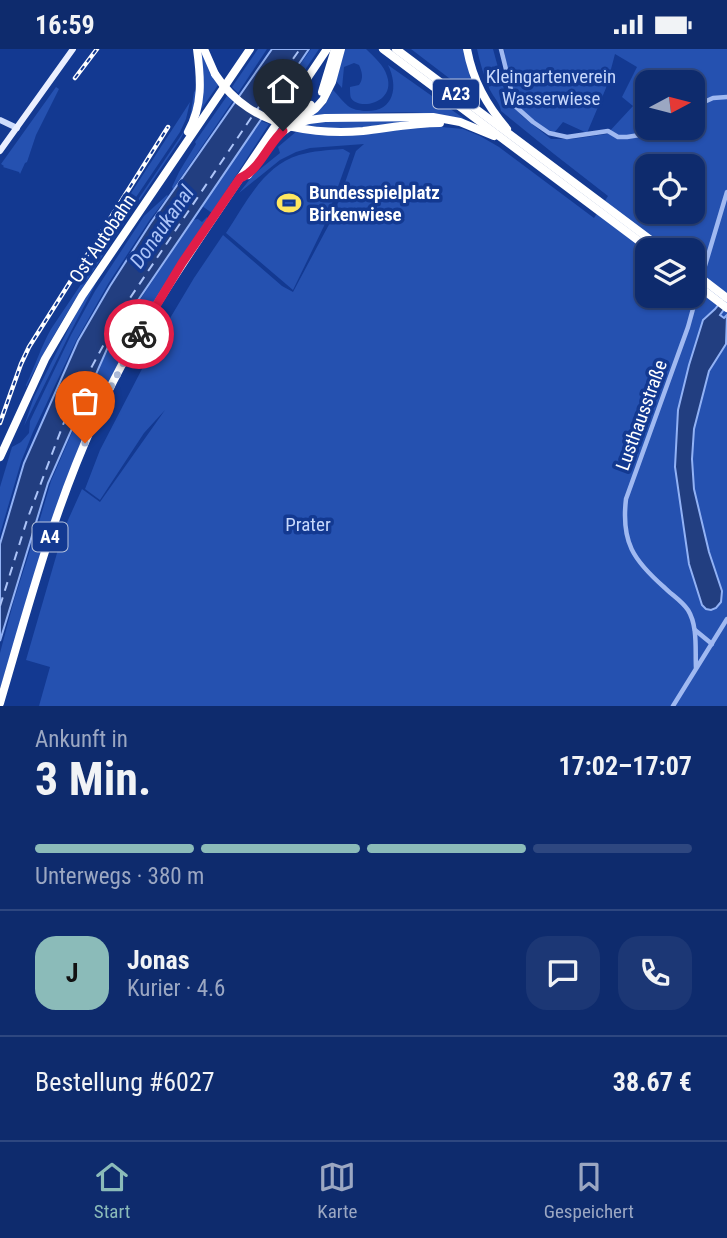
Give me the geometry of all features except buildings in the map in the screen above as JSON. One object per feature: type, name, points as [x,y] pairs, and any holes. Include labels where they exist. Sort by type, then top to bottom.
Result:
[{"type":"highway","points":[[178,153],[199,103],[201,82],[197,49]]},
{"type":"highway","points":[[204,49],[215,74],[230,94],[257,114],[282,124],[306,130],[345,132],[431,123],[467,126]]},
{"type":"highway","points":[[178,153],[245,49]]},
{"type":"highway","name":"Ost Autobahn","points":[[0,457],[64,325],[250,49]]},
{"type":"highway","name":"A4","points":[[0,703],[55,519],[95,420],[130,350],[182,263],[327,49]]},
{"type":"highway","points":[[257,114],[287,116],[312,105],[324,88],[335,49]]},
{"type":"highway","points":[[240,178],[248,175],[272,142],[316,109],[332,82],[341,49]]},
{"type":"highway","name":"A23","points":[[383,49],[506,142],[647,238]]},
{"type":"highway","name":"A23","points":[[396,49],[516,139],[637,238]]},
{"type":"highway","points":[[470,49],[473,75],[483,97],[516,139]]},
{"type":"highway","points":[[290,126],[316,119],[442,118],[460,122],[506,142]]},
{"type":"highway","points":[[705,281],[727,298]]},
{"type":"highway","points":[[705,291],[727,308]]},
{"type":"main road","points":[[0,151],[73,49]]},
{"type":"street","points":[[501,49],[515,106],[541,128],[552,135],[567,137],[608,131],[618,137],[635,137]]},
{"type":"street","points":[[705,102],[727,97]]},
{"type":"street","points":[[0,120],[17,128]]},
{"type":"street","name":"Lusthausstraße","points":[[696,669],[694,629],[688,610],[645,571],[633,552],[625,530],[624,515],[626,499],[688,327],[727,192]]},
{"type":"street","points":[[673,706],[727,619]]},
{"type":"street","name":"Lusthausstraße","points":[[694,629],[712,643]]},
{"type":"green space","points":[[258,49],[267,49],[238,93],[232,87]]},
{"type":"green space","points":[[311,49],[319,49],[277,112],[269,109]]},
{"type":"green space","points":[[343,49],[366,49],[381,65],[386,72],[388,85],[382,98],[361,104],[351,98],[350,87],[359,85],[362,77],[359,65],[354,63],[344,67],[342,88],[336,81]]},
{"type":"green space","points":[[411,49],[464,49],[470,77],[481,100],[479,101]]},
{"type":"green space","name":"Prater","points":[[477,49],[493,49],[505,93],[522,116],[551,139],[607,134],[633,106],[622,97],[635,71],[635,140],[705,140],[705,70],[636,70],[637,67],[615,54],[606,88],[587,133],[563,122],[554,133],[523,113],[517,106],[504,49],[727,49],[727,706],[39,706],[50,667],[26,660],[64,529],[82,489],[100,502],[165,410],[144,433],[100,500],[85,489],[100,450],[157,340],[223,235],[282,286],[293,292],[333,217],[356,151],[364,144],[310,148],[296,152],[280,160],[239,193],[254,174],[280,153],[278,147],[297,131],[431,126],[463,129],[499,147],[594,218],[608,196],[501,111],[482,70]]},
{"type":"green space","points":[[200,52],[218,85],[200,111]]},
{"type":"green space","points":[[388,65],[466,120],[411,112],[312,115],[325,105],[333,90],[354,109],[374,111],[382,108],[388,103],[393,90]]},
{"type":"green space","points":[[56,87],[59,89],[20,174],[3,167],[1,164]]},
{"type":"green space","points":[[197,89],[194,103],[190,118],[194,92]]},
{"type":"green space","points":[[227,96],[234,99],[173,189],[195,142]]},
{"type":"green space","points":[[190,102],[180,132],[124,215],[100,241]]},
{"type":"green space","points":[[190,119],[180,140],[80,292],[26,387],[51,329]]},
{"type":"green space","points":[[422,120],[356,128],[300,125],[313,121]]},
{"type":"green space","points":[[261,121],[269,124],[212,213],[202,206]]},
{"type":"green space","name":"Bundesspielplatz Birkenwiese","points":[[343,149],[350,153],[324,226],[293,290],[226,233],[256,187],[286,160],[299,155]]},
{"type":"green space","points":[[167,195],[108,284],[76,341],[21,462],[0,534],[0,487],[12,447],[29,433],[30,421],[95,291],[144,216]]},
{"type":"green space","points":[[207,217],[122,358],[82,441],[43,546],[0,689],[0,653],[32,539],[51,481],[105,356],[193,220],[202,222]]},
{"type":"green space","points":[[101,271],[24,426],[34,397],[86,294]]},
{"type":"water","name":"Donaukanal","points":[[272,49],[309,49],[111,340],[48,483],[0,641],[0,544],[24,463],[78,341],[150,224]]},
{"type":"water","points":[[727,294],[727,305],[720,315],[724,318],[727,315],[726,344],[709,371],[694,429],[692,459],[694,489],[709,552],[722,591],[721,602],[711,610],[702,605],[689,564],[675,467],[678,410],[689,365],[703,320]]},
{"type":"ferry route","points":[[256,111],[300,49]]},
{"type":"ferry route","points":[[0,606],[27,520],[69,409],[124,307],[253,115]]},
{"type":"railway","points":[[75,78],[97,49]]},
{"type":"railway","points":[[0,423],[29,347],[168,127]]},
{"type":"way so far","points":[[85,443],[139,334]]},
{"type":"place","name":"Bundesspielplatz Birkenwiese","points":[[289,203]]},
{"type":"route","points":[[139,334],[182,263],[240,178],[248,175],[283,131]]},
{"type":"park label","name":"Kleingartenverein Wasserwiese","points":[[551,87]]}]
